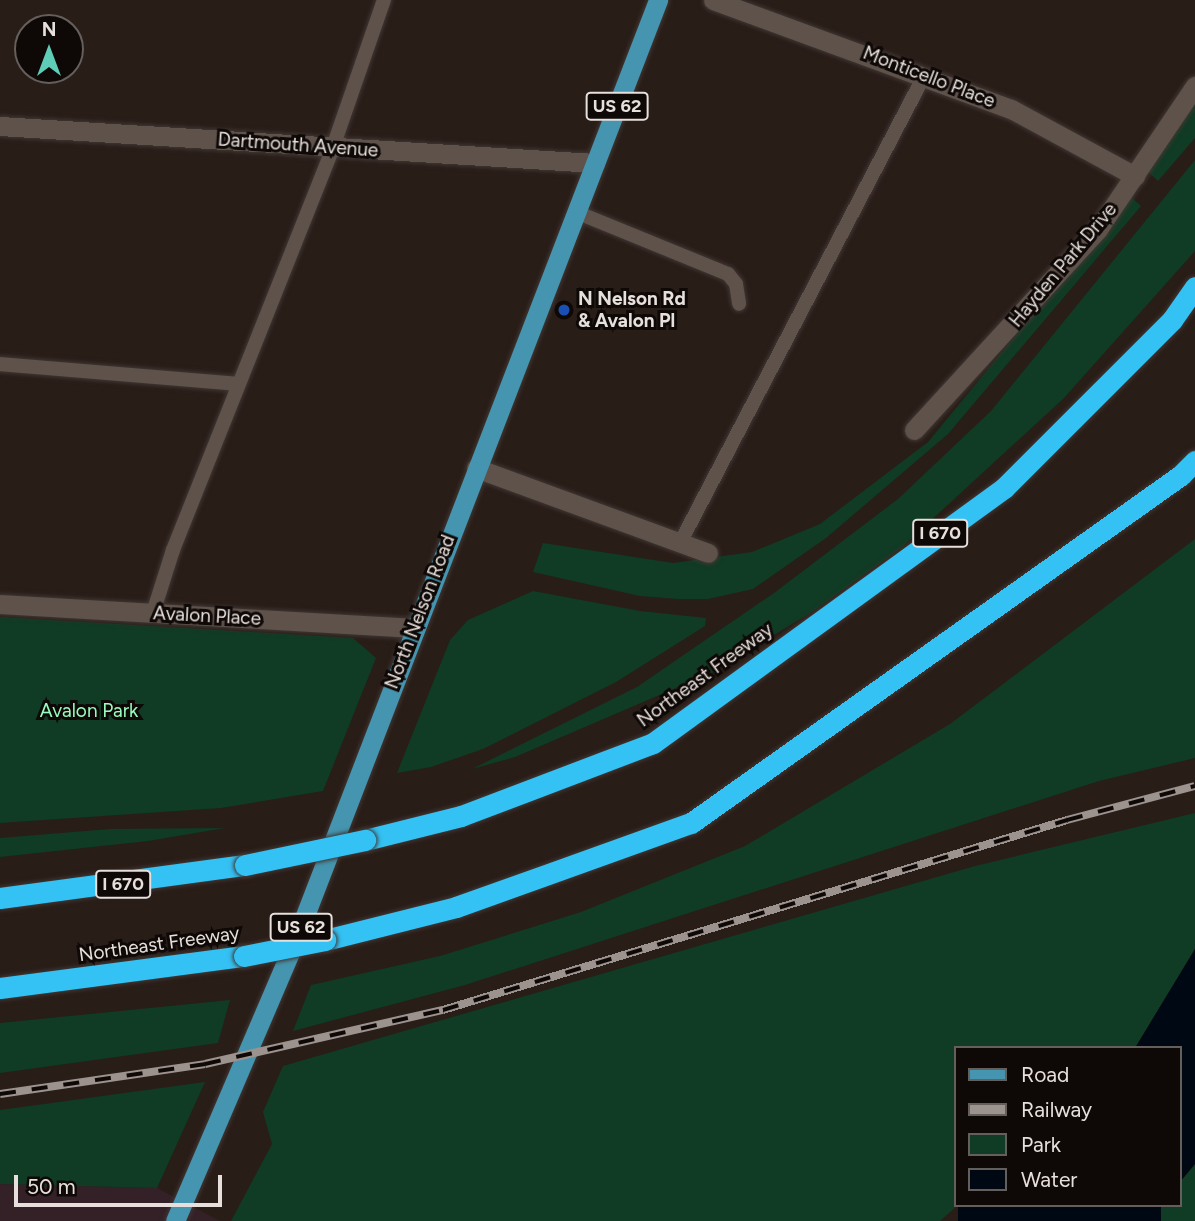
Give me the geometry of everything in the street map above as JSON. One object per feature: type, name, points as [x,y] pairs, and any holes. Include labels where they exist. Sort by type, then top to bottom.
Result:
[{"type":"highway","name":"Northeast Freeway","points":[[0,898],[245,865],[365,841],[461,817],[653,743],[1004,488],[1172,320],[1195,287]]},
{"type":"highway","name":"Northeast Freeway","points":[[0,988],[244,956],[326,940],[456,908],[691,823],[1181,475],[1195,461]]},
{"type":"main road","name":"North Nelson Road","points":[[175,1221],[259,1032],[657,0]]},
{"type":"street","name":"Monticello Place","points":[[713,0],[1012,109],[1135,176]]},
{"type":"street","name":"Hayden Park Drive","points":[[914,430],[1098,229],[1195,86]]},
{"type":"street","name":"Dartmouth Avenue","points":[[0,126],[595,163]]},
{"type":"street","points":[[476,468],[708,553]]},
{"type":"street","name":"Avalon Place","points":[[0,604],[414,628]]},
{"type":"lane","points":[[153,613],[238,384],[333,147],[384,0]]},
{"type":"lane","points":[[680,543],[924,76]]},
{"type":"lane","points":[[576,212],[728,274],[736,284],[739,304]]},
{"type":"lane","points":[[0,364],[238,384]]},
{"type":"shaded area","points":[[0,1184],[157,1188],[220,1221],[0,1221]]},
{"type":"green space","points":[[1195,100],[1195,138],[1158,181],[1148,172]]},
{"type":"green space","points":[[1195,160],[1195,251],[1064,398],[901,548],[812,612],[713,672],[515,757],[472,769],[637,687],[774,593],[898,499],[991,411]]},
{"type":"green space","points":[[1130,196],[1141,206],[948,434],[826,538],[753,589],[708,599],[678,599],[640,596],[533,572],[543,543],[673,563],[752,552],[820,524],[928,442]]},
{"type":"green space","points":[[1195,539],[1195,758],[1099,781],[465,985],[293,1031],[311,985],[440,956],[581,912],[745,846],[950,724]]},
{"type":"green space","points":[[533,591],[640,611],[706,618],[705,626],[616,682],[483,749],[431,767],[397,773],[450,640],[468,620]]},
{"type":"green space","name":"Avalon Park","points":[[0,617],[353,638],[376,658],[323,791],[221,808],[0,823]]},
{"type":"green space","points":[[1195,813],[1195,949],[1136,1046],[954,1046],[956,1207],[940,1221],[231,1221],[272,1144],[263,1112],[283,1066],[975,866]]},
{"type":"green space","points":[[225,828],[148,841],[0,857],[0,838],[110,829]]},
{"type":"green space","points":[[230,1000],[218,1043],[0,1073],[0,1023]]},
{"type":"green space","points":[[205,1082],[157,1188],[0,1184],[0,1110]]},
{"type":"green space","points":[[1195,1164],[1195,1221],[1149,1221],[1160,1207],[1181,1207],[1181,1181]]},
{"type":"water","points":[[1195,949],[1195,1164],[1181,1181],[1181,1046],[1136,1046]]},
{"type":"water","points":[[958,1207],[1161,1207],[1161,1221],[958,1221]]},
{"type":"railway","points":[[0,1094],[205,1064],[443,1010],[1067,820],[1195,786]]},
{"type":"place","name":"N Nelson Rd & Avalon Pl","points":[[564,310]]}]
